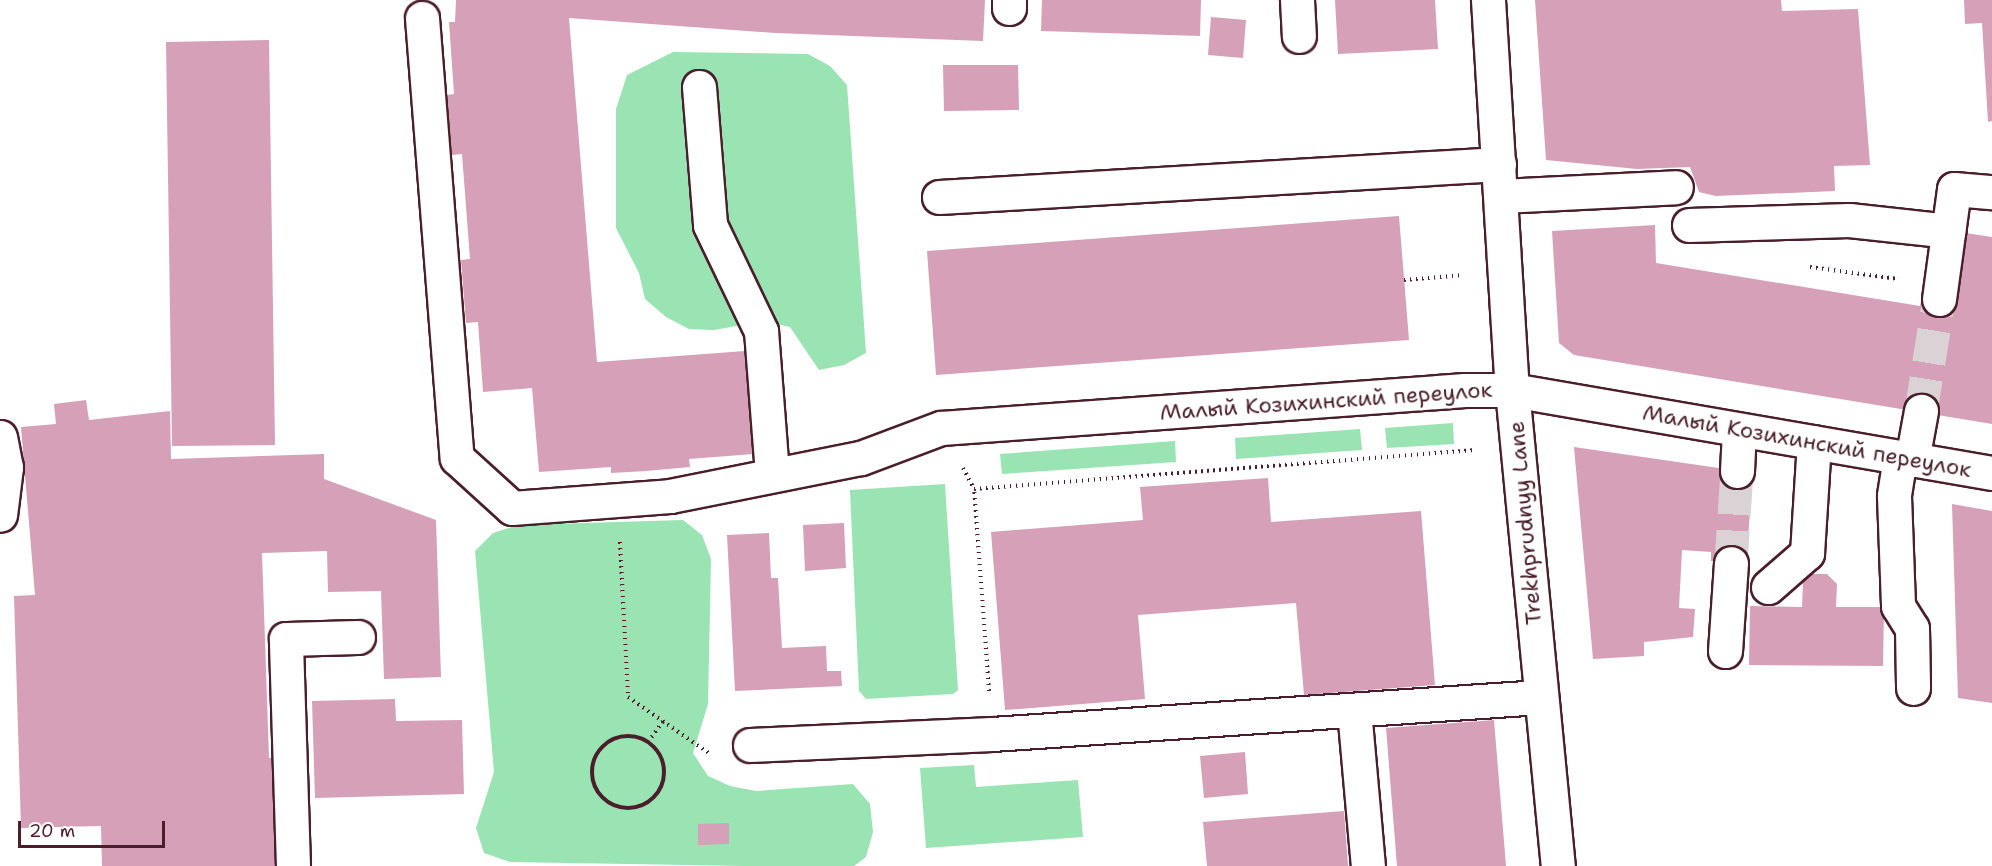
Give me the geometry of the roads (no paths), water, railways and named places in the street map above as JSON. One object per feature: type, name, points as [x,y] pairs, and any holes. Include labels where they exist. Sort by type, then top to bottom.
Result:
[{"type":"street","points":[[1297,0],[1299,36]]},
{"type":"street","name":"Trekhprudnyy Lane","points":[[1488,0],[1512,390],[1558,866]]},
{"type":"street","name":"Малый Козихинский переулок","points":[[422,18],[457,458],[512,508],[670,496],[861,459],[941,428],[1447,390],[1512,390],[1992,473]]},
{"type":"street","points":[[699,87],[710,225],[760,332],[772,476]]},
{"type":"street","points":[[939,197],[1500,180],[1676,188]]},
{"type":"street","points":[[1938,299],[1954,189],[1992,192]]},
{"type":"street","points":[[1689,225],[1849,220],[1948,231]]},
{"type":"street","points":[[1913,688],[1912,628],[1898,606],[1894,496],[1921,411]]},
{"type":"street","points":[[1737,471],[1739,430]]},
{"type":"street","points":[[0,437],[6,467],[0,515]]},
{"type":"street","points":[[1768,587],[1807,553],[1814,442]]},
{"type":"street","points":[[1725,651],[1731,563]]},
{"type":"street","points":[[293,866],[286,639],[358,637]]},
{"type":"street","points":[[750,745],[992,734],[1541,697]]},
{"type":"street","points":[[1354,710],[1368,866]]},
{"type":"tunnel","points":[[1921,411],[1939,299]]},
{"type":"tunnel","points":[[1731,563],[1737,471]]}]
